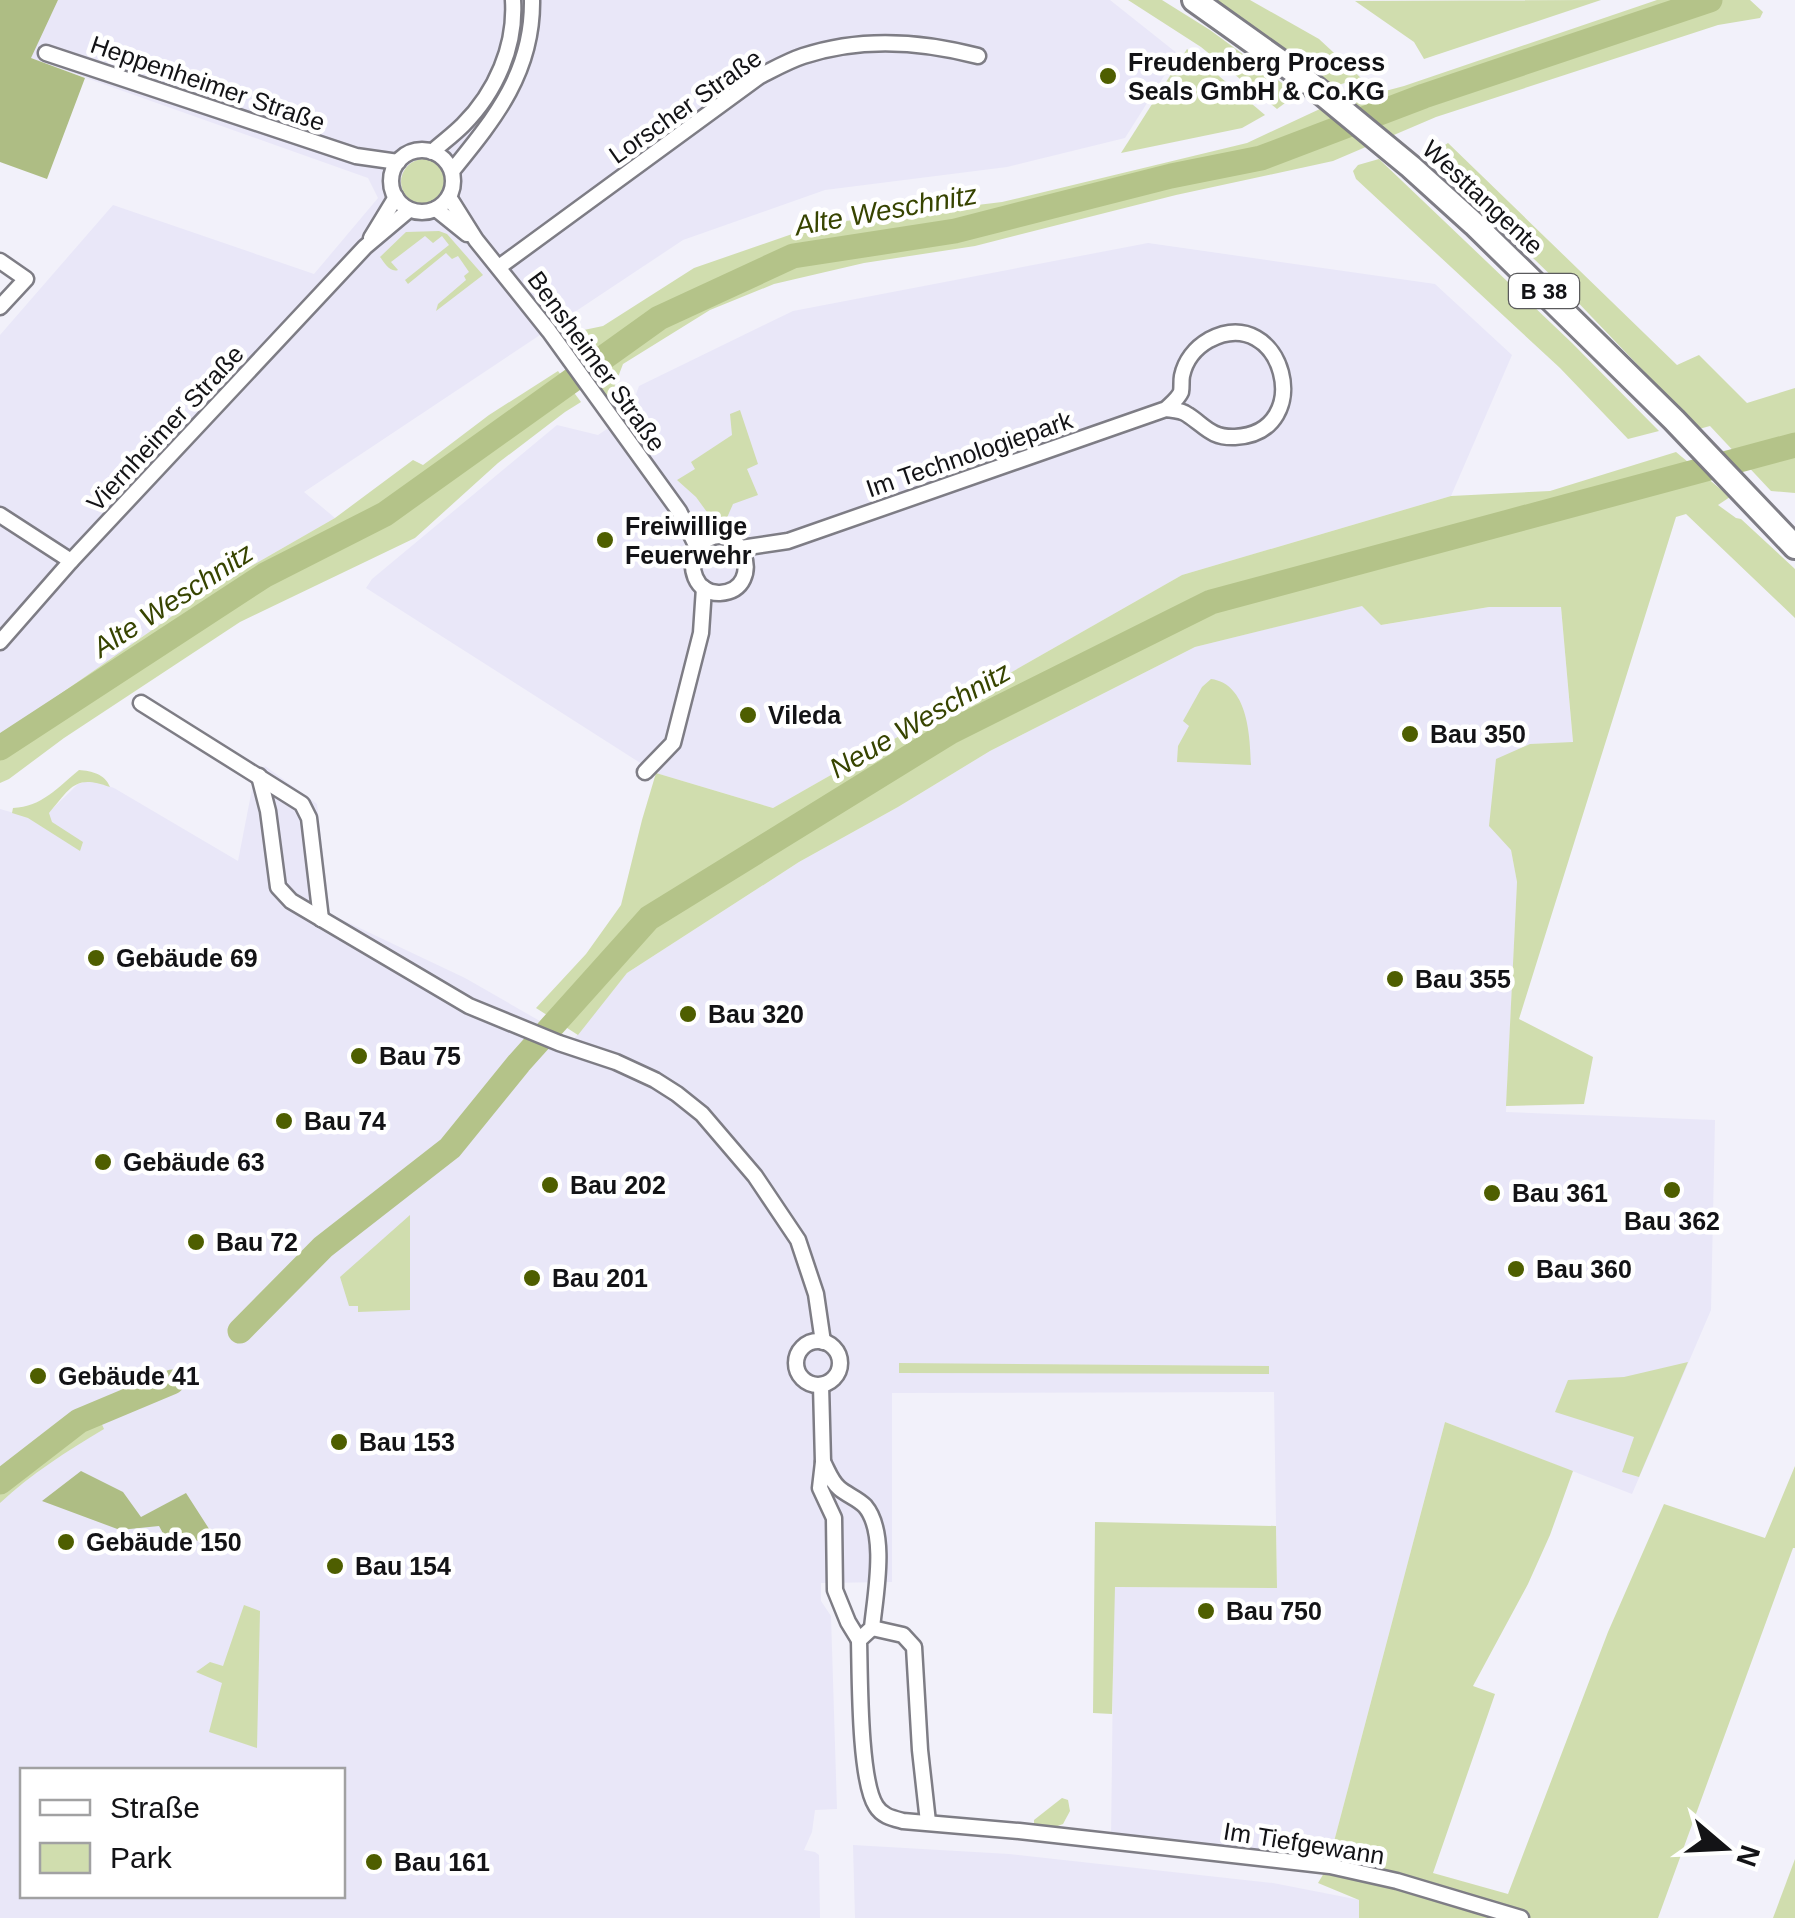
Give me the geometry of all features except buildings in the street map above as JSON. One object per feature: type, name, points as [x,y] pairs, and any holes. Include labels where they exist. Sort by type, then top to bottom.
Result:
[{"type":"main road","name":"Westtangente","points":[[1194,0],[1302,77],[1410,167],[1515,263],[1795,547]]},
{"type":"street","points":[[432,152],[486,98],[501,70],[510,42],[513,0]]},
{"type":"street","points":[[452,171],[514,86],[531,30],[532,0]]},
{"type":"street","name":"Lorscher Straße","points":[[500,267],[760,76],[801,57],[840,46],[883,42],[978,56]]},
{"type":"street","name":"Heppenheimer Straße","points":[[46,52],[356,156],[398,162]]},
{"type":"street","points":[[414,152],[432,152],[447,162],[453,188],[436,209],[409,210],[396,197],[391,178],[398,162],[414,152]]},
{"type":"street","name":"Heppenheimer Straße","points":[[356,156],[391,178]]},
{"type":"street","name":"Bensheimer Straße","points":[[449,196],[476,240],[549,330],[679,511],[697,548],[691,565],[693,574],[704,588]]},
{"type":"street","name":"Viernheimer Straße","points":[[365,247],[396,197]]},
{"type":"street","name":"Bensheimer Straße","points":[[436,209],[476,240]]},
{"type":"street","name":"Viernheimer Straße","points":[[0,642],[365,247],[409,210]]},
{"type":"street","points":[[0,261],[26,280],[0,306]]},
{"type":"street","points":[[1238,334],[1258,341],[1274,355],[1283,374],[1283,395],[1276,415],[1260,430],[1247,435],[1218,435],[1185,412],[1166,409],[1180,394],[1192,354],[1217,336],[1238,334]]},
{"type":"street","name":"Im Technologiepark","points":[[741,548],[788,540],[1166,409]]},
{"type":"street","name":"Bensheimer Straße","points":[[679,511],[711,538],[733,540],[741,548]]},
{"type":"street","points":[[0,515],[71,561]]},
{"type":"street","points":[[697,548],[711,538]]},
{"type":"street","name":"Im Technologiepark","points":[[747,563],[788,540]]},
{"type":"street","points":[[644,772],[673,743],[701,633],[704,588],[720,592],[736,586],[746,572],[741,548]]},
{"type":"street","points":[[701,633],[720,592]]},
{"type":"street","points":[[141,704],[302,804],[308,813],[320,918]]},
{"type":"street","points":[[259,776],[278,887],[291,902],[470,1006],[655,1080],[711,1124],[756,1176],[798,1240],[816,1294],[822,1342]]},
{"type":"street","points":[[822,1342],[838,1354],[839,1369],[832,1380],[821,1386],[804,1381],[795,1362],[804,1346],[822,1342]]},
{"type":"street","points":[[821,1386],[820,1488],[834,1518],[835,1590],[858,1640],[872,1628],[877,1582],[876,1531],[868,1510],[841,1490],[823,1462]]},
{"type":"street","points":[[872,1628],[903,1635],[914,1647],[928,1822]]},
{"type":"street","name":"Im Tiefgewann","points":[[858,1640],[865,1768],[876,1807],[886,1817],[1330,1866],[1397,1881],[1521,1918]]},
{"type":"shaded area","points":[[58,0],[1110,0],[1178,54],[1125,138],[1007,167],[825,190],[683,240],[304,492],[335,518],[211,589],[0,736],[0,335],[113,205],[314,274],[378,198],[368,178],[30,58]]},
{"type":"shaded area","points":[[1148,243],[1435,284],[1512,355],[1451,496],[1182,575],[773,808],[656,773],[366,588],[557,425],[598,435],[629,414],[639,386],[793,311]]},
{"type":"shaded area","points":[[1363,605],[1382,625],[1489,607],[1561,607],[1573,743],[1530,744],[1511,850],[1517,882],[1506,1112],[1715,1120],[1711,1310],[1632,1494],[1445,1422],[1327,1868],[1111,1841],[1114,1587],[1277,1588],[1274,1392],[892,1393],[892,1582],[821,1583],[821,1601],[831,1616],[837,1809],[815,1810],[804,1850],[819,1855],[820,1918],[0,1918],[0,809],[48,813],[78,784],[91,780],[114,788],[238,861],[252,789],[265,766],[317,804],[330,914],[465,978],[573,1040],[627,973],[799,862],[990,751],[1195,647]]},
{"type":"shaded area","points":[[853,1845],[1009,1854],[1273,1883],[1360,1900],[1359,1918],[855,1918]]},
{"type":"green space","points":[[0,0],[58,0],[31,58],[85,78],[47,179],[0,162]]},
{"type":"green space","points":[[1128,0],[1162,0],[1297,94],[1277,109],[1201,47]]},
{"type":"green space","points":[[1216,0],[1250,0],[1319,39],[1361,78],[1335,86]]},
{"type":"green space","points":[[1601,0],[1424,59],[1414,42],[1355,1]]},
{"type":"green space","points":[[1657,0],[1750,0],[1763,12],[1760,18],[1718,25],[1436,117],[1333,161],[1176,195],[975,246],[864,263],[774,284],[710,310],[623,364],[607,406],[560,335],[603,326],[694,268],[821,224],[1002,202],[1247,143],[1322,108],[1404,86]]},
{"type":"green space","points":[[1187,49],[1265,115],[1242,128],[1121,153]]},
{"type":"green space","points":[[1448,143],[1677,365],[1699,355],[1747,403],[1795,388],[1795,493],[1771,491],[1710,426],[1699,429],[1567,291],[1428,156]]},
{"type":"green space","points":[[424,159],[440,166],[447,182],[440,198],[424,205],[408,198],[401,182],[408,166]]},
{"type":"green space","points":[[1379,159],[1659,431],[1628,439],[1560,368],[1356,179],[1353,171],[1358,165]]},
{"type":"green space","points":[[406,232],[447,234],[483,275],[436,311],[438,304],[466,280],[464,276],[469,272],[458,256],[452,259],[446,253],[408,284],[405,280],[449,245],[442,236],[433,243],[425,236],[391,262],[398,270],[390,269],[380,257]]},
{"type":"green space","points":[[558,371],[581,402],[498,463],[415,538],[240,622],[0,783],[0,736],[211,589],[335,518],[413,460],[423,465],[489,415]]},
{"type":"green space","points":[[740,410],[758,464],[747,469],[758,495],[733,504],[726,520],[712,519],[677,480],[695,469],[691,462],[732,435],[730,414]]},
{"type":"green space","points":[[1676,452],[1730,497],[1718,505],[1741,519],[1795,569],[1795,618],[1686,514],[1676,517],[1519,1019],[1593,1057],[1584,1104],[1506,1106],[1517,882],[1511,850],[1489,826],[1496,759],[1530,744],[1573,742],[1561,607],[1489,607],[1381,625],[1362,606],[1195,647],[990,751],[799,862],[627,973],[578,1035],[536,1008],[586,954],[621,905],[656,773],[773,808],[1182,575],[1451,496],[1550,491]]},
{"type":"green space","points":[[1211,679],[1233,690],[1240,700],[1248,726],[1251,765],[1177,762],[1178,746],[1189,726],[1183,721],[1202,687]]},
{"type":"green space","points":[[79,770],[98,774],[110,787],[89,782],[75,785],[49,813],[52,822],[83,842],[80,851],[28,818],[12,813],[13,808],[33,804],[49,795]]},
{"type":"green space","points":[[410,1215],[410,1310],[358,1312],[358,1306],[349,1306],[340,1277]]},
{"type":"green space","points":[[1688,1362],[1639,1477],[1622,1472],[1634,1437],[1555,1412],[1568,1380],[1624,1377]]},
{"type":"green space","points":[[899,1363],[1269,1366],[1269,1374],[899,1373]]},
{"type":"green space","points":[[100,1420],[104,1429],[37,1472],[0,1503],[0,1488],[48,1450]]},
{"type":"green space","points":[[1445,1422],[1573,1471],[1528,1584],[1473,1686],[1495,1694],[1433,1873],[1508,1894],[1608,1632],[1664,1504],[1765,1538],[1795,1466],[1795,1548],[1658,1918],[1359,1918],[1359,1900],[1318,1883],[1327,1868]]},
{"type":"green space","points":[[81,1471],[123,1492],[141,1517],[186,1493],[222,1549],[174,1533],[165,1537],[159,1526],[120,1530],[42,1501]]},
{"type":"green space","points":[[1095,1522],[1276,1526],[1277,1588],[1115,1587],[1112,1714],[1093,1713]]},
{"type":"green space","points":[[244,1605],[260,1611],[257,1748],[209,1732],[222,1683],[196,1672],[210,1662],[223,1666]]},
{"type":"green space","points":[[1062,1798],[1068,1800],[1070,1811],[1063,1824],[1034,1824],[1034,1820]]},
{"type":"green space","points":[[1795,1859],[1795,1918],[1773,1918]]},
{"type":"waterway","name":"Alte Weschnitz","points":[[0,748],[265,575],[385,514],[659,318],[793,256],[955,231],[1171,176],[1261,158],[1424,96],[1710,0]]},
{"type":"waterway","name":"Neue Weschnitz","points":[[240,1331],[323,1247],[450,1148],[519,1063],[649,918],[950,732],[1211,602],[1795,445]]},
{"type":"waterway","name":"Neue Weschnitz","points":[[0,1482],[79,1421],[172,1382]]},
{"type":"place","name":"Freudenberg Process Seals GmbH & Co.KG","points":[[1108,76]]},
{"type":"place","name":"Freiwillige Feuerwehr","points":[[605,540]]},
{"type":"place","name":"Vileda","points":[[748,715]]},
{"type":"place","name":"Bau 350","points":[[1410,734]]},
{"type":"place","name":"Gebäude 69","points":[[96,958]]},
{"type":"place","name":"Bau 355","points":[[1395,979]]},
{"type":"place","name":"Bau 320","points":[[688,1014]]},
{"type":"place","name":"Bau 75","points":[[359,1056]]},
{"type":"place","name":"Bau 74","points":[[284,1121]]},
{"type":"place","name":"Gebäude 63","points":[[103,1162]]},
{"type":"place","name":"Bau 202","points":[[550,1185]]},
{"type":"place","name":"Bau 362","points":[[1672,1190]]},
{"type":"place","name":"Bau 361","points":[[1492,1193]]},
{"type":"place","name":"Bau 72","points":[[196,1242]]},
{"type":"place","name":"Bau 360","points":[[1516,1269]]},
{"type":"place","name":"Bau 201","points":[[532,1278]]},
{"type":"place","name":"Gebäude 41","points":[[38,1376]]},
{"type":"place","name":"Bau 153","points":[[339,1442]]},
{"type":"place","name":"Gebäude 150","points":[[66,1542]]},
{"type":"place","name":"Bau 154","points":[[335,1566]]},
{"type":"place","name":"Bau 750","points":[[1206,1611]]},
{"type":"place","name":"Bau 161","points":[[374,1862]]}]
